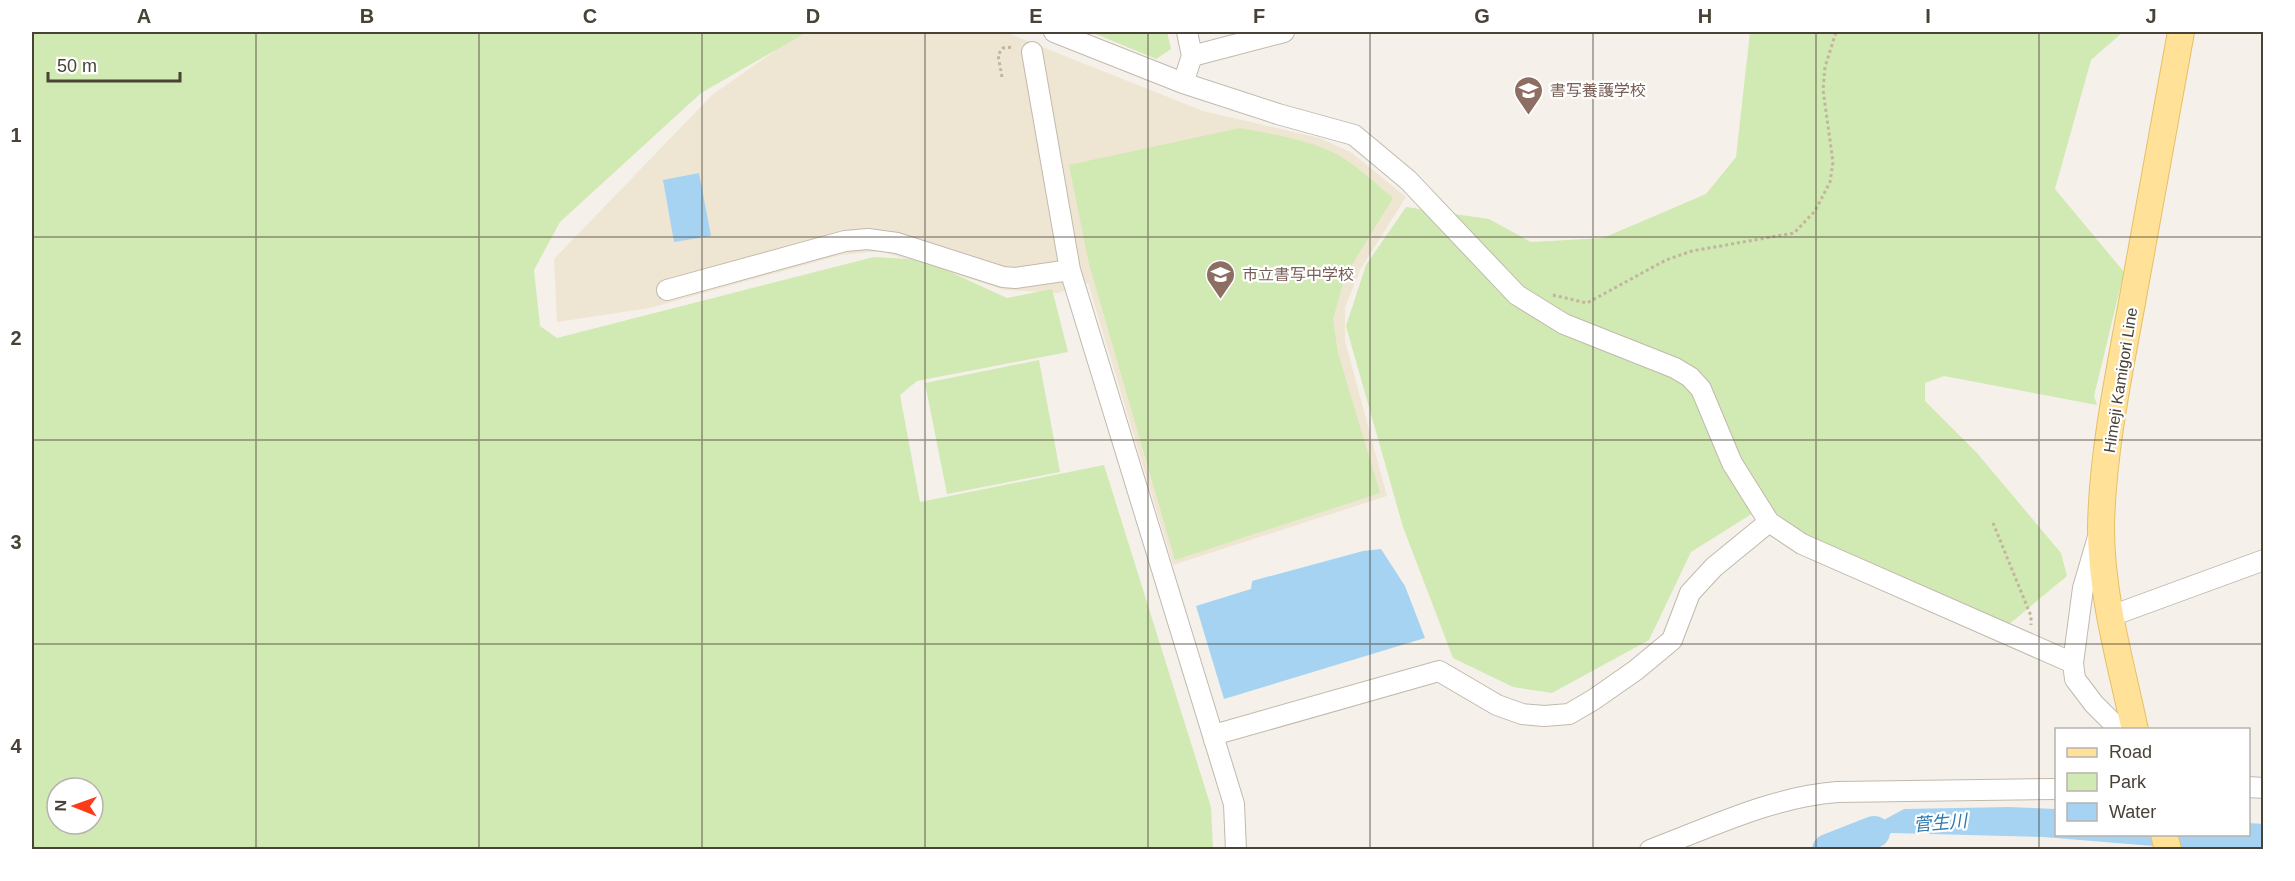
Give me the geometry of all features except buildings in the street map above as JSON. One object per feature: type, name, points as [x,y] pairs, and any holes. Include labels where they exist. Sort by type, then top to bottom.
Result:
[{"type":"main road","name":"Himeji Kamigori Line","points":[[2135,728],[2111,616],[2104,574],[2101,529],[2105,472],[2121,364],[2181,32]]},
{"type":"street","points":[[1054,32],[1183,83],[1278,114],[1354,135],[1408,180],[1518,296],[1564,324],[1675,368],[1690,377],[1701,389],[1732,463],[1769,522],[1802,544],[2073,663]]},
{"type":"street","points":[[1183,83],[1192,56],[1187,32]]},
{"type":"street","points":[[1192,56],[1284,32]]},
{"type":"street","points":[[1025,50],[1070,270],[1234,804],[1236,849]]},
{"type":"street","points":[[667,290],[845,241],[868,239],[897,243],[1003,277],[1015,278],[1070,270]]},
{"type":"street","points":[[1214,740],[1216,734],[1439,671],[1497,705],[1522,714],[1544,716],[1569,714],[1636,670],[1672,640],[1690,593],[1714,567],[1769,522]]},
{"type":"street","points":[[2101,529],[2083,588],[2073,663],[2075,679],[2094,704],[2119,728]]},
{"type":"street","points":[[2111,616],[2264,560]]},
{"type":"street","points":[[1650,849],[1776,802],[1806,794],[2055,789]]},
{"type":"path","points":[[1553,295],[1587,303],[1666,260],[1692,251],[1794,233],[1815,211],[1830,182],[1833,162],[1823,90],[1825,67],[1836,32]]},
{"type":"path","points":[[1002,77],[998,54],[1003,48],[1013,46],[1025,50]]},
{"type":"path","points":[[1993,523],[2031,616]]},
{"type":"shaded area","name":"市立書写中学校","points":[[802,32],[1005,32],[1203,111],[1320,138],[1352,153],[1406,197],[1360,270],[1345,308],[1345,341],[1387,496],[1173,565],[1088,283],[1058,293],[1005,290],[880,251],[841,255],[650,308],[557,322],[554,259],[712,95]]},
{"type":"green space","points":[[32,32],[807,32],[701,93],[560,222],[534,270],[540,326],[557,338],[874,257],[924,260],[1007,298],[1052,289],[1068,352],[917,381],[900,395],[920,502],[1104,465],[1211,807],[1213,849],[32,849]]},
{"type":"green space","points":[[1091,32],[1167,32],[1171,49],[1156,59]]},
{"type":"green space","points":[[1750,32],[2123,32],[2091,60],[2055,189],[2124,272],[2094,396],[2097,405],[1944,376],[1925,383],[1925,401],[1977,453],[2061,553],[2067,576],[2008,625],[1799,531],[1766,505],[1691,552],[1649,640],[1552,693],[1513,687],[1453,658],[1403,527],[1346,326],[1366,265],[1406,207],[1489,219],[1531,242],[1603,238],[1706,194],[1736,157]]},
{"type":"green space","points":[[1240,128],[1295,139],[1334,153],[1358,169],[1393,198],[1345,276],[1333,319],[1338,353],[1380,493],[1175,560],[1089,264],[1069,165]]},
{"type":"green space","points":[[1039,360],[1060,472],[947,494],[925,383]]},
{"type":"water","points":[[699,173],[711,236],[674,242],[663,180]]},
{"type":"water","points":[[1381,549],[1405,586],[1425,638],[1224,699],[1196,606],[1251,589],[1252,581],[1363,551]]},
{"type":"water","points":[[2009,807],[2055,809],[2055,836],[2250,836],[2250,823],[2263,824],[2263,849],[2190,849],[2043,837],[1892,833],[1834,847],[1904,809]]},
{"type":"waterway","name":"菅生川","points":[[1828,850],[1874,832]]},
{"type":"place","name":"書写養護学校","points":[[1529,116]]},
{"type":"place","name":"市立書写中学校","points":[[1221,300]]}]
